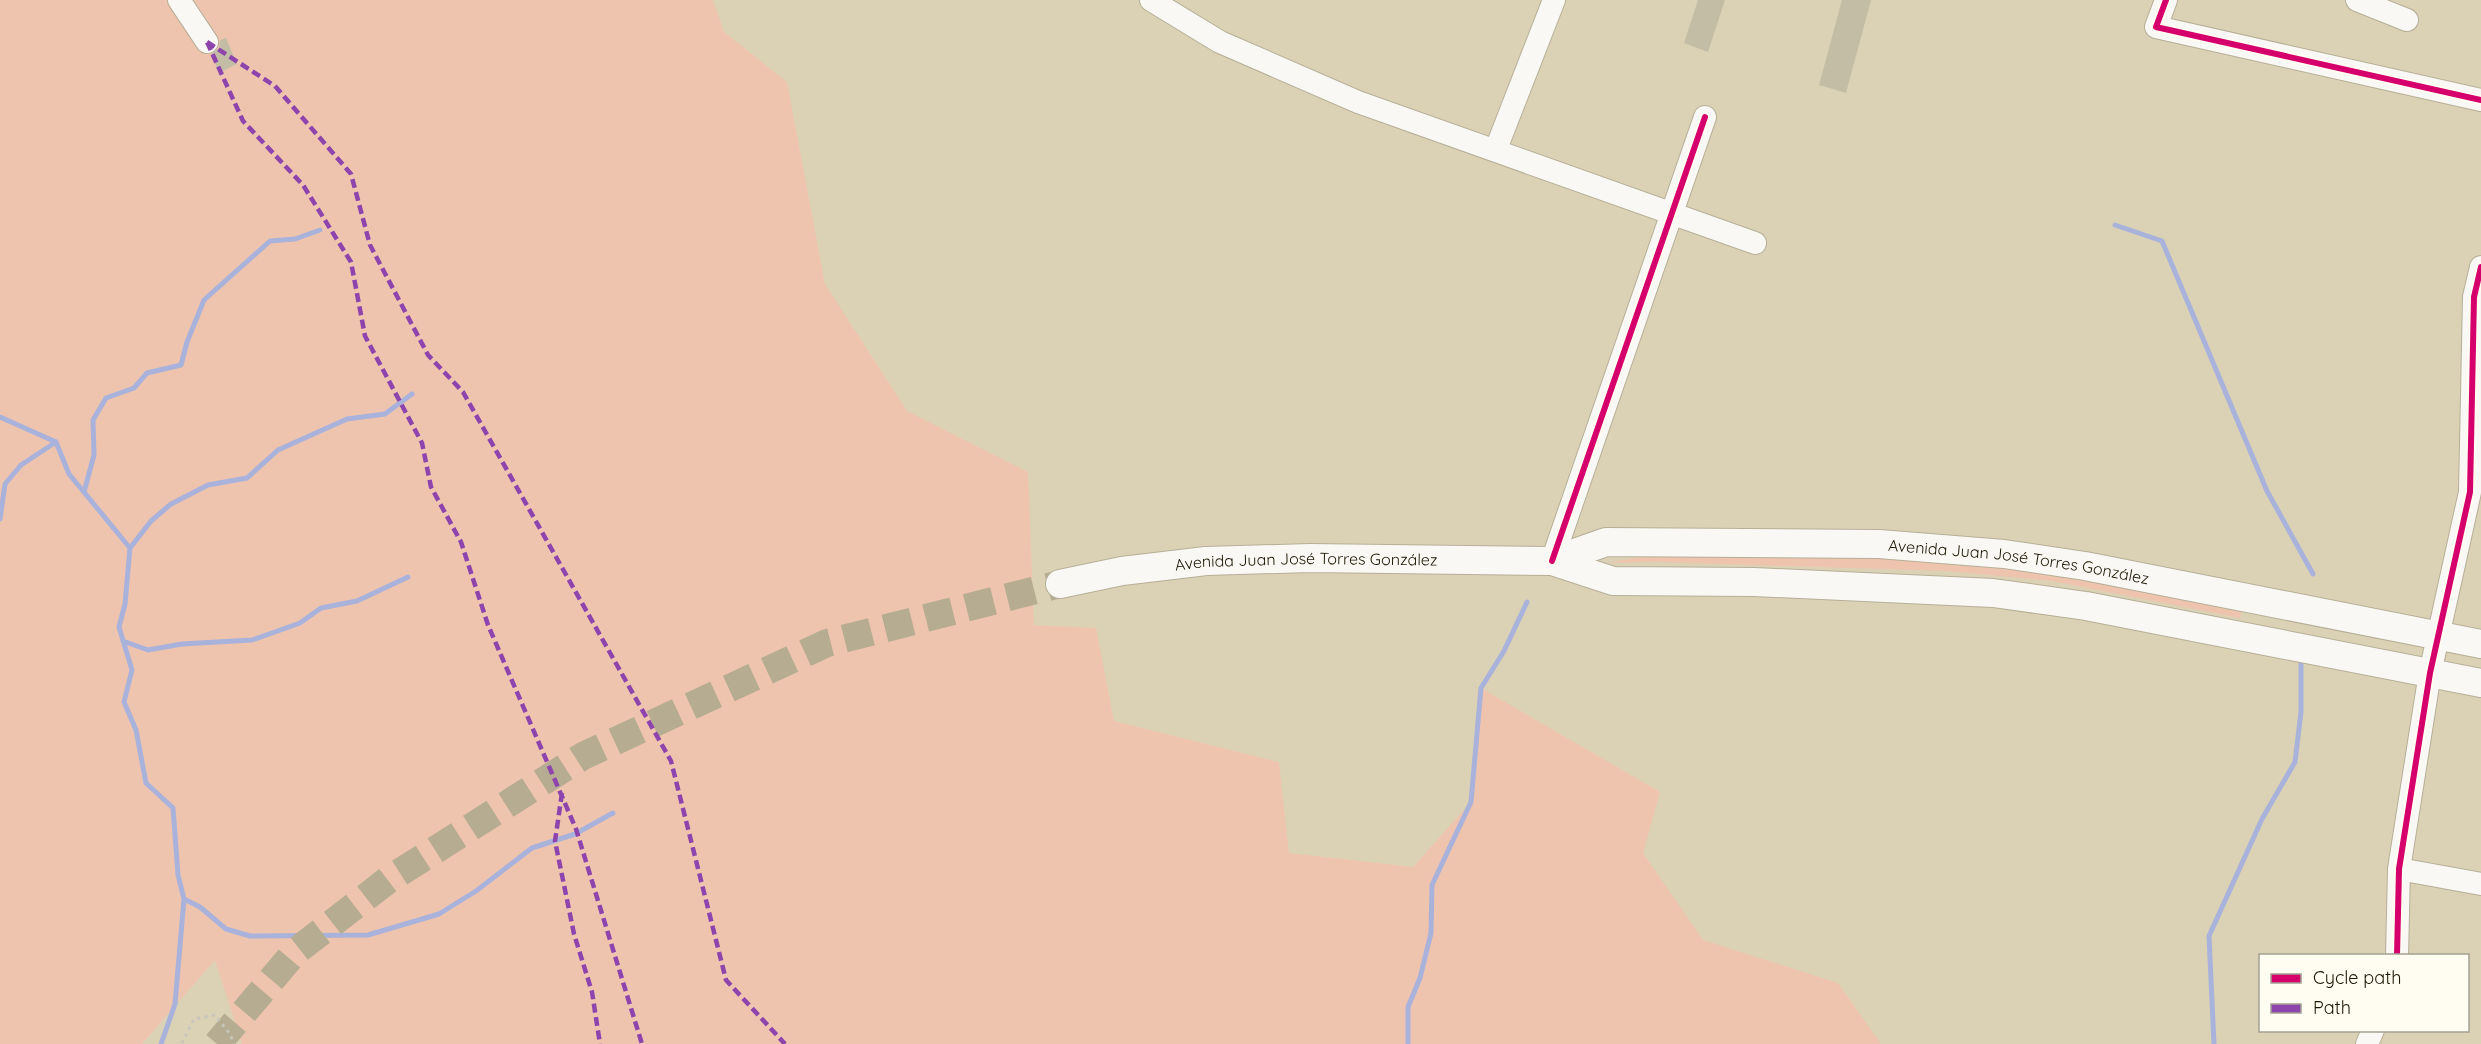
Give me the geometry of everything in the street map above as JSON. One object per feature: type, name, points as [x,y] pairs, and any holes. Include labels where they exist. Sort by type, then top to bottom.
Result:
[{"type":"main road","name":"Avenida Juan José Torres González","points":[[1552,561],[1606,542],[1879,544],[2004,554],[2085,566],[2481,644]]},
{"type":"main road","name":"Avenida Juan José Torres González","points":[[1060,584],[1122,572],[1206,561],[1310,558],[1552,561],[1613,581],[1754,582],[1993,593],[2086,606],[2481,683]]},
{"type":"main road","points":[[2337,655],[2345,617]]},
{"type":"street","points":[[179,0],[207,42]]},
{"type":"street","points":[[1151,0],[1220,42],[1358,102],[1496,149],[1755,243]]},
{"type":"street","points":[[1496,149],[1554,0]]},
{"type":"street","points":[[2166,0],[2156,27],[2481,100]]},
{"type":"street","points":[[2357,0],[2407,20]]},
{"type":"street","points":[[1552,561],[1705,117]]},
{"type":"street","points":[[2397,954],[2399,869],[2436,635],[2476,494],[2477,298],[2481,267]]},
{"type":"street","points":[[2399,869],[2481,884]]},
{"type":"path","points":[[183,1043],[194,1019],[215,1015],[230,1034],[234,1044]]},
{"type":"shaded area","points":[[0,0],[713,0],[724,32],[787,82],[825,284],[907,411],[1028,472],[1034,625],[1096,628],[1114,721],[1279,762],[1289,853],[1413,867],[1471,802],[1481,688],[1660,792],[1643,853],[1703,940],[1838,983],[1881,1044],[242,1044],[215,960],[142,1044],[0,1044]]},
{"type":"shaded area","points":[[1672,551],[1969,558],[2243,603],[2240,618],[2052,581],[1946,571],[1656,562],[1606,563]]},
{"type":"building","points":[[1698,0],[1725,0],[1708,52],[1684,43]]},
{"type":"building","points":[[1842,0],[1871,0],[1846,93],[1819,85]]},
{"type":"building","points":[[226,38],[237,64],[219,73],[211,54],[219,48],[220,40]]},
{"type":"waterway","points":[[2115,225],[2162,241],[2267,491],[2313,574]]},
{"type":"waterway","points":[[84,492],[94,455],[93,420],[106,398],[134,388],[147,373],[181,365],[187,342],[204,300],[270,241],[295,239],[320,230]]},
{"type":"waterway","points":[[130,548],[151,521],[171,504],[208,485],[247,478],[278,450],[347,419],[385,414],[412,394]]},
{"type":"waterway","points":[[0,417],[56,442],[69,474],[130,548],[125,604],[119,627],[132,670],[124,702],[136,730],[146,783],[173,808],[178,875],[184,899],[175,1004],[161,1044]]},
{"type":"waterway","points":[[0,519],[5,484],[21,465],[56,442]]},
{"type":"waterway","points":[[123,641],[148,650],[182,644],[252,640],[300,623],[321,608],[357,601],[408,577]]},
{"type":"waterway","points":[[1408,1044],[1408,1007],[1420,978],[1431,933],[1432,885],[1471,802],[1481,688],[1504,651],[1527,602]]},
{"type":"waterway","points":[[2214,1044],[2209,936],[2262,819],[2295,762],[2301,712],[2301,658]]},
{"type":"waterway","points":[[184,899],[200,907],[226,929],[250,936],[368,935],[439,914],[476,891],[532,848],[575,834],[613,813]]},
{"type":"tunnel","points":[[217,1044],[295,952],[388,880],[583,756],[827,643],[1060,584]]},
{"type":"marked path","points":[[207,42],[275,86],[351,174],[370,245],[428,355],[463,392],[671,761],[726,980],[785,1044]]},
{"type":"marked path","points":[[207,42],[243,121],[303,185],[351,262],[365,336],[422,443],[431,487],[461,542],[488,625],[576,829],[642,1044]]},
{"type":"marked path","points":[[562,793],[555,841],[574,934],[592,992],[600,1044]]},
{"type":"cycle path","points":[[2166,0],[2156,27],[2481,100]]},
{"type":"cycle path","points":[[1552,561],[1705,117]]},
{"type":"cycle path","points":[[2397,954],[2399,869],[2430,673],[2470,492],[2474,297],[2481,267]]}]
